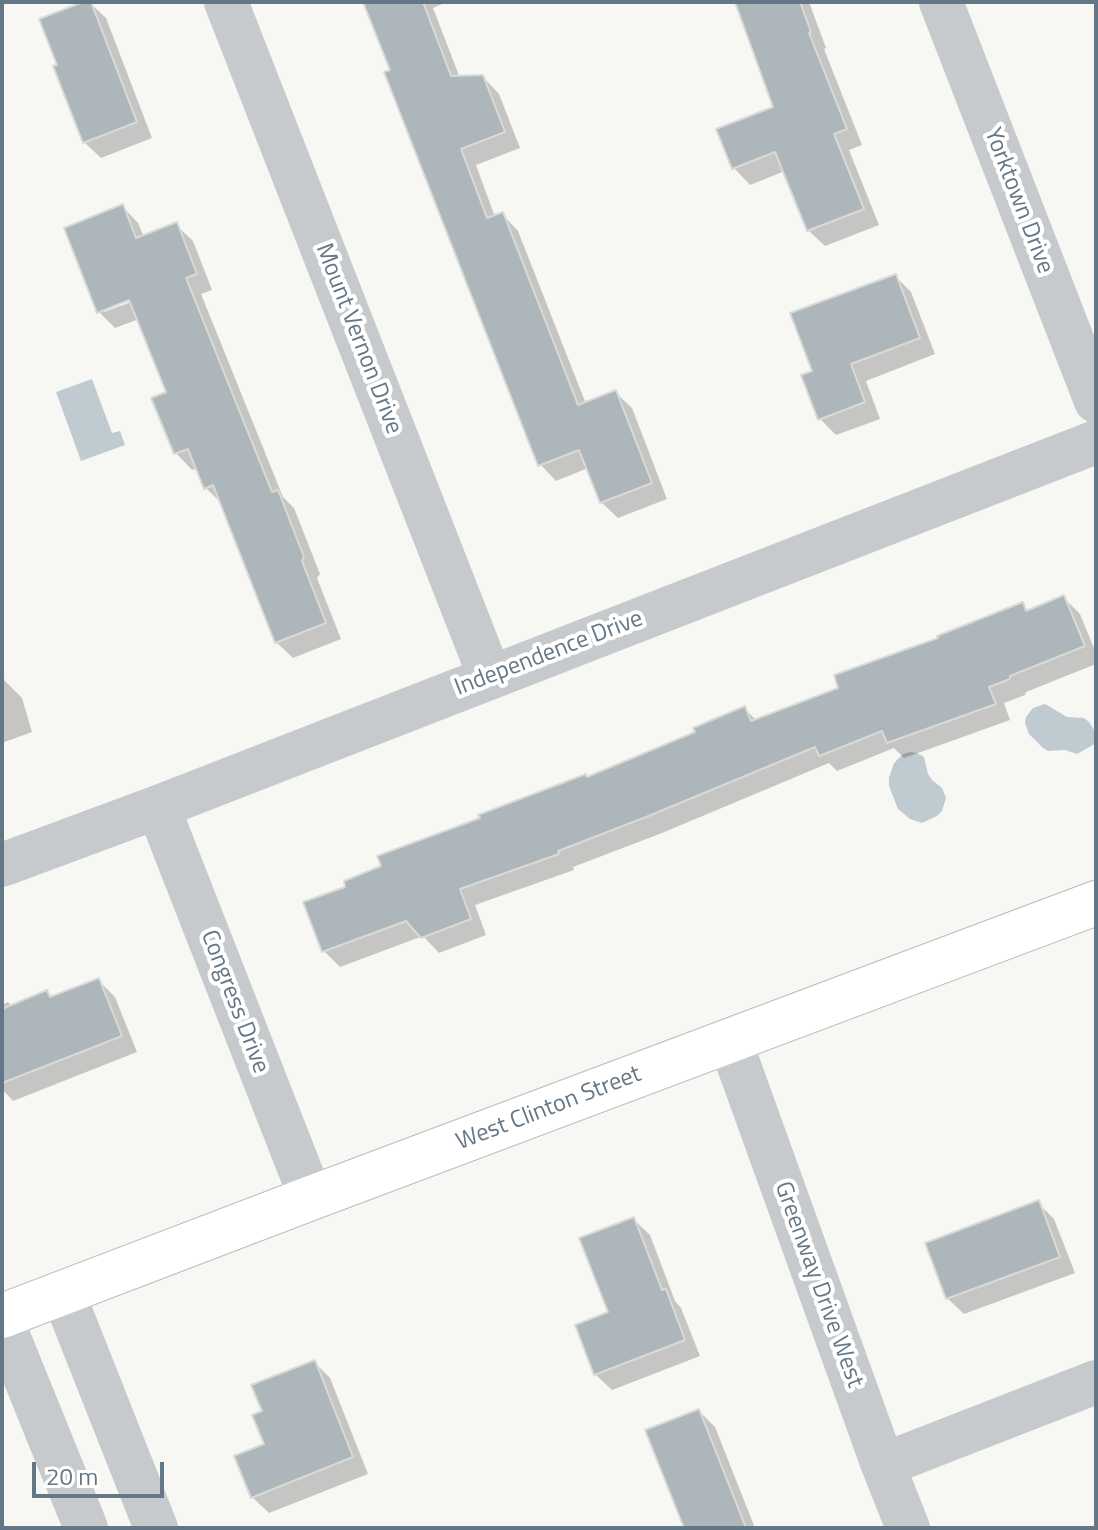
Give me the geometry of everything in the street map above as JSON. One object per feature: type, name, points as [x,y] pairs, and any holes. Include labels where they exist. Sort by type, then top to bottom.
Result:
[{"type":"street","name":"Mount Vernon Drive","points":[[226,2],[490,677]]},
{"type":"street","name":"Yorktown Drive","points":[[941,2],[1096,401]]},
{"type":"street","name":"Independence Drive","points":[[2,865],[1096,442]]},
{"type":"street","name":"Congress Drive","points":[[158,807],[311,1198]]},
{"type":"street","name":"West Clinton Street","points":[[2,1319],[311,1198],[1096,903]]},
{"type":"street","name":"Greenway Drive West","points":[[730,1041],[908,1528]]},
{"type":"street","points":[[63,1293],[156,1528]]},
{"type":"street","points":[[2,1319],[86,1528]]},
{"type":"street","points":[[883,1465],[1096,1382]]},
{"type":"shaded area","points":[[92,379],[112,433],[120,431],[125,445],[81,461],[56,392]]},
{"type":"shaded area","points":[[1045,704],[1067,717],[1084,718],[1089,722],[1096,733],[1093,745],[1077,754],[1043,748],[1029,734],[1025,723],[1033,708]]},
{"type":"shaded area","points":[[910,752],[924,757],[928,774],[942,788],[946,798],[942,811],[922,823],[910,819],[898,809],[889,786],[894,763]]},
{"type":"building","points":[[83,2],[91,2],[137,122],[83,143],[53,66],[57,65],[39,19]]},
{"type":"building","points":[[363,2],[423,2],[451,76],[483,75],[505,132],[461,149],[487,218],[503,212],[578,405],[616,390],[652,483],[600,503],[579,450],[538,466],[384,72],[390,70]]},
{"type":"building","points":[[735,2],[800,2],[847,129],[834,134],[864,209],[807,231],[775,152],[732,169],[716,129],[773,107]]},
{"type":"building","points":[[123,204],[136,238],[177,222],[197,274],[186,278],[272,492],[278,490],[326,623],[275,643],[213,485],[204,489],[188,449],[174,454],[151,398],[166,392],[129,300],[97,313],[64,228]]},
{"type":"building","points":[[896,274],[920,338],[851,364],[865,402],[818,420],[801,375],[812,371],[790,313]]},
{"type":"building","points":[[1064,595],[1085,646],[989,687],[996,704],[887,743],[882,731],[819,756],[815,747],[558,851],[559,854],[460,889],[471,919],[421,938],[406,921],[322,952],[303,902],[345,887],[344,881],[381,866],[377,856],[586,774],[587,777],[695,732],[693,728],[745,706],[751,721],[838,688],[834,675],[938,638],[1023,602],[1026,611]]},
{"type":"building","points":[[99,978],[122,1036],[2,1083],[2,1009],[47,990],[50,997]]},
{"type":"building","points":[[1039,1200],[1060,1257],[946,1299],[925,1243]]},
{"type":"building","points":[[634,1217],[685,1340],[594,1375],[575,1325],[608,1312],[579,1238]]},
{"type":"building","points":[[315,1360],[353,1457],[251,1498],[234,1456],[264,1444],[252,1415],[262,1411],[251,1385]]},
{"type":"building","points":[[699,1409],[746,1528],[684,1528],[645,1430]]}]
